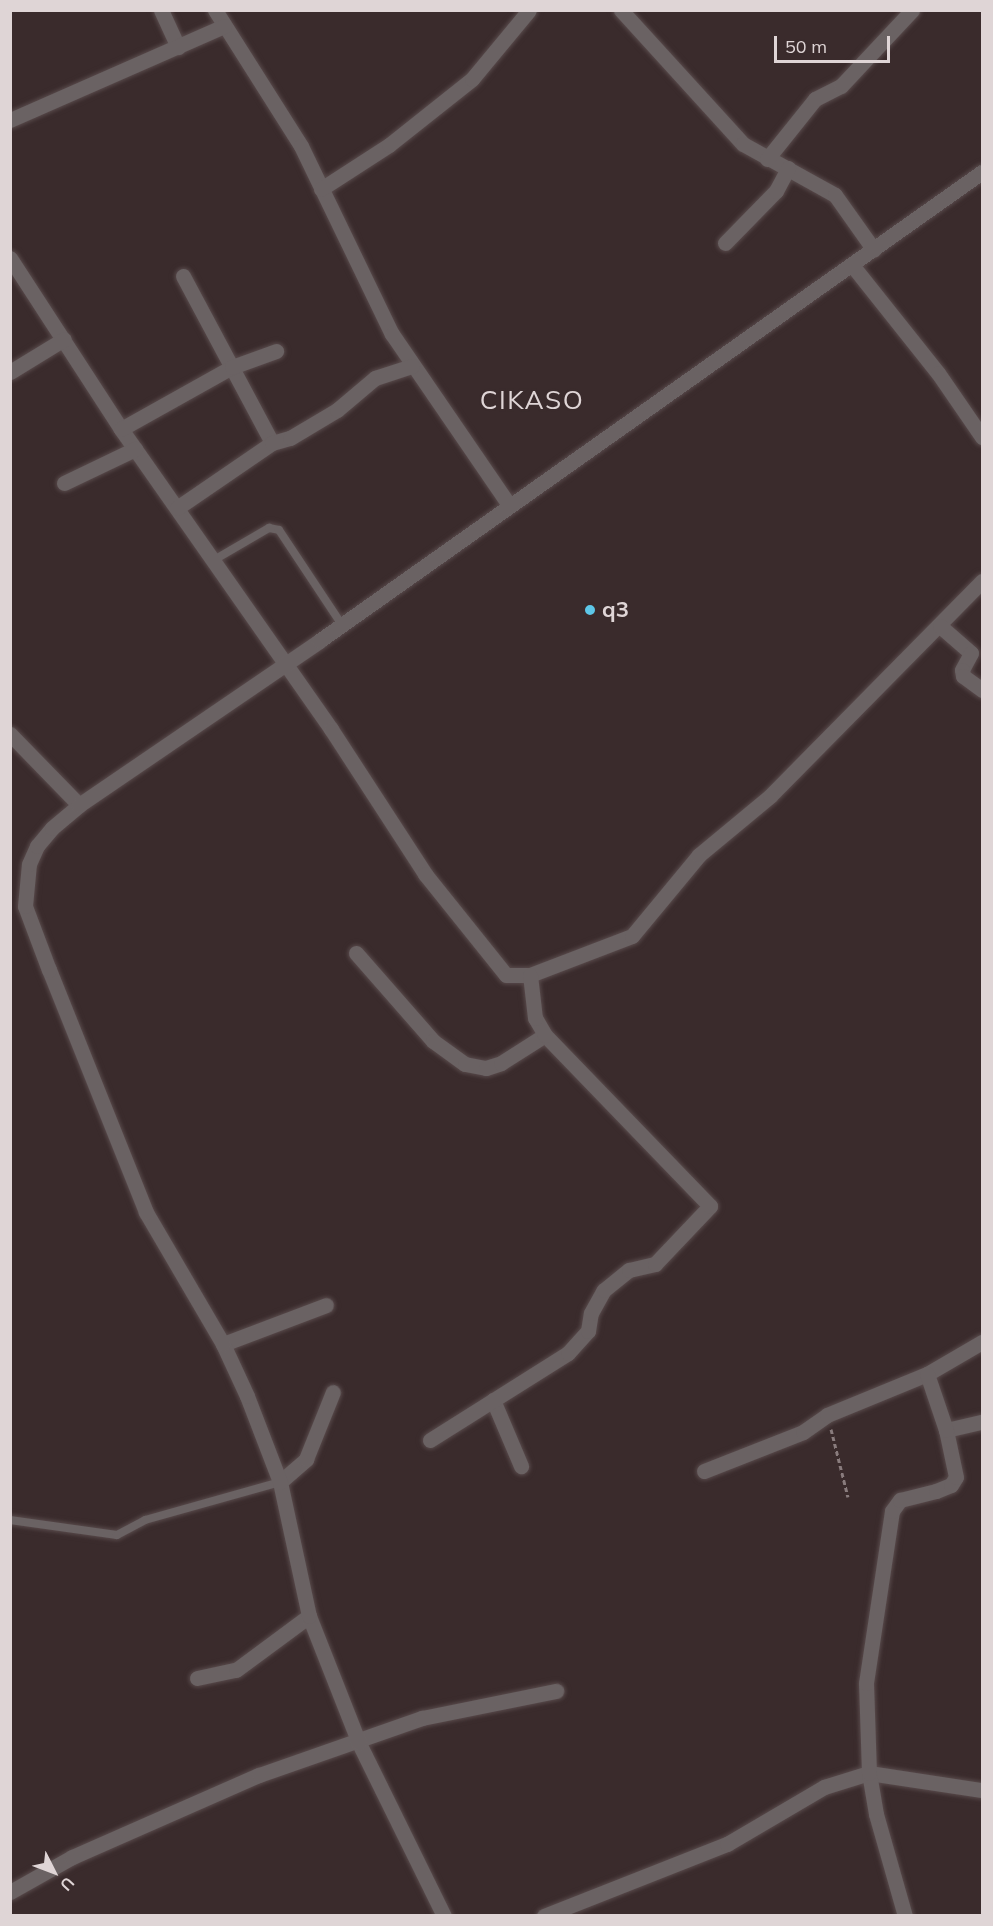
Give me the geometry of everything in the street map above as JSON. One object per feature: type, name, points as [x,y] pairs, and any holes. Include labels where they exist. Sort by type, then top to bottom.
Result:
[{"type":"street","points":[[161,10],[178,46]]},
{"type":"street","points":[[215,10],[295,137],[392,334],[509,505]]},
{"type":"street","points":[[321,189],[389,145],[472,79],[529,10]]},
{"type":"street","points":[[621,10],[730,130],[767,159],[788,168],[835,195],[874,250]]},
{"type":"street","points":[[767,159],[815,99],[841,86],[912,10]]},
{"type":"street","points":[[10,120],[224,26]]},
{"type":"street","points":[[725,243],[776,191],[788,168]]},
{"type":"street","points":[[444,1916],[359,1743],[309,1616],[280,1482],[223,1344],[146,1212],[25,906],[24,886],[37,846],[79,805],[342,625],[982,172]]},
{"type":"street","points":[[10,258],[121,429],[286,664],[425,874],[506,975],[530,975],[632,936],[699,855],[770,796],[982,581]]},
{"type":"street","points":[[852,265],[938,374],[982,437]]},
{"type":"street","points":[[183,276],[272,443]]},
{"type":"street","points":[[10,372],[64,339]]},
{"type":"street","points":[[121,429],[232,367],[276,351]]},
{"type":"street","points":[[177,508],[272,443],[309,428],[375,378],[412,366]]},
{"type":"street","points":[[64,483],[135,449]]},
{"type":"street","points":[[940,626],[971,653],[962,670],[963,676],[982,690]]},
{"type":"street","points":[[10,734],[79,805]]},
{"type":"street","points":[[356,953],[433,1041],[465,1064],[486,1068],[501,1063],[546,1035]]},
{"type":"street","points":[[430,1440],[568,1353],[588,1331],[591,1313],[604,1290],[629,1270],[655,1264],[710,1206],[546,1035],[535,1018],[530,975]]},
{"type":"street","points":[[223,1344],[326,1305]]},
{"type":"street","points":[[705,1471],[803,1432],[827,1415],[927,1374],[982,1342]]},
{"type":"street","points":[[905,1916],[876,1814],[868,1773],[866,1683],[890,1516],[900,1500],[936,1491],[953,1482],[956,1474],[946,1430],[927,1374]]},
{"type":"street","points":[[280,1482],[306,1459],[333,1392]]},
{"type":"street","points":[[492,1400],[521,1466]]},
{"type":"street","points":[[946,1430],[982,1422]]},
{"type":"street","points":[[197,1678],[236,1670],[309,1616]]},
{"type":"street","points":[[10,1892],[51,1872],[72,1857],[168,1812],[259,1775],[359,1743],[422,1718],[556,1691]]},
{"type":"street","points":[[544,1916],[726,1844],[824,1786],[868,1773],[982,1790]]},
{"type":"lane","points":[[214,560],[269,528],[279,530],[342,625]]},
{"type":"lane","points":[[10,1520],[117,1535],[145,1520],[280,1482]]},
{"type":"path","points":[[827,1415],[848,1497]]},
{"type":"place","name":"q3","points":[[590,610]]},
{"type":"district","name":"CIKASO","points":[[532,400]]}]
